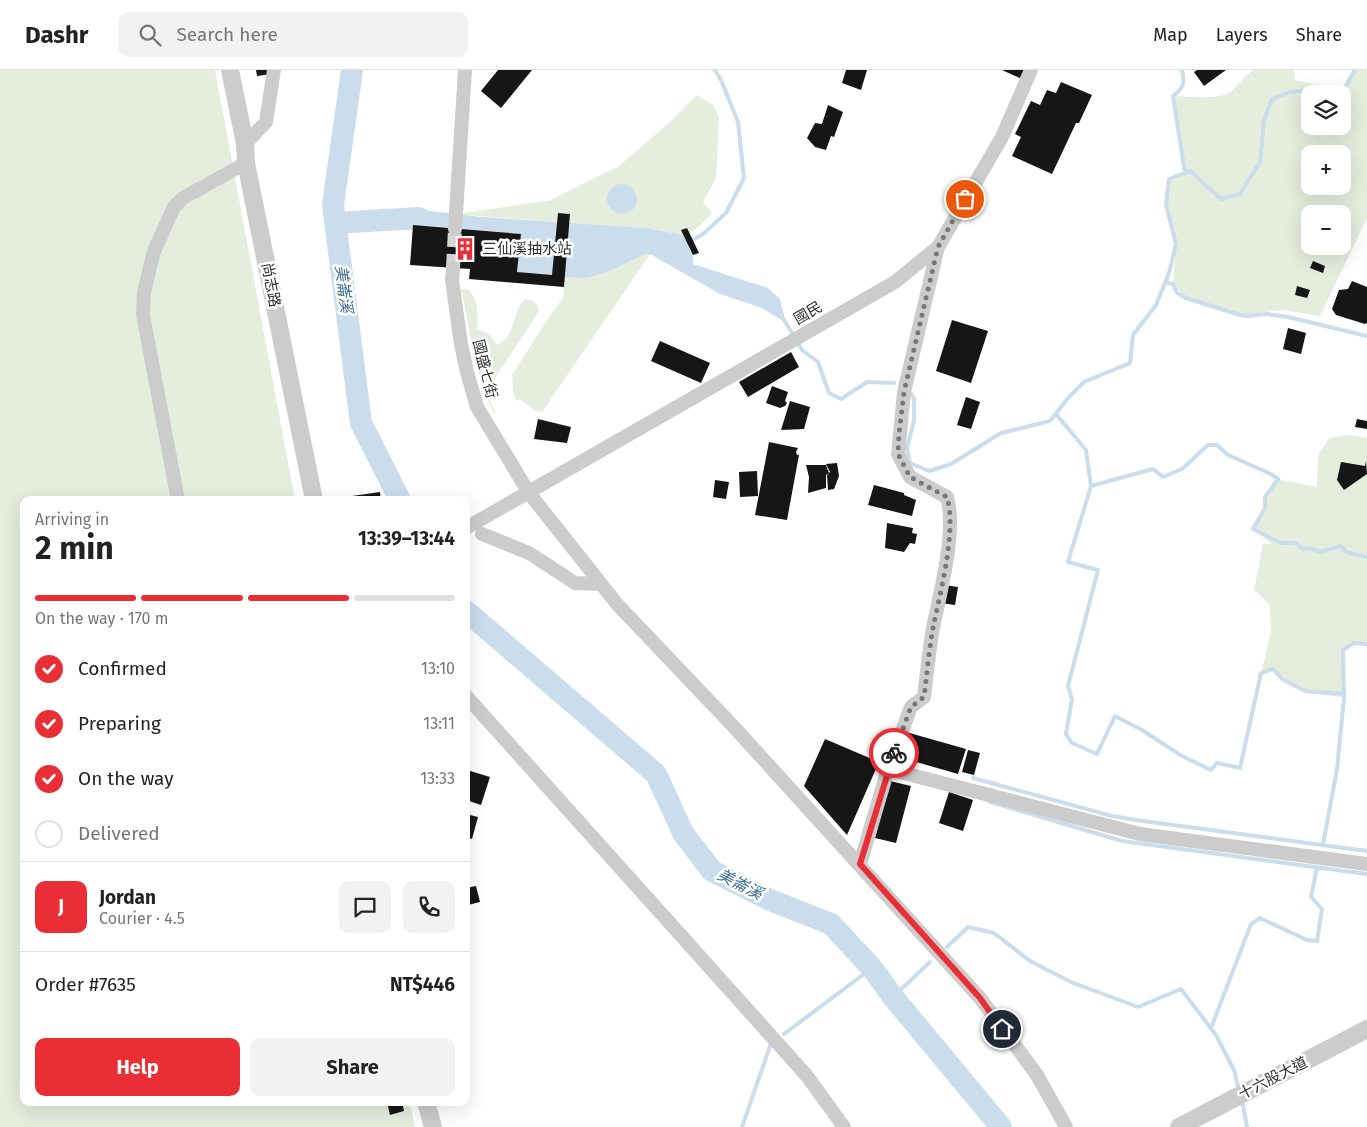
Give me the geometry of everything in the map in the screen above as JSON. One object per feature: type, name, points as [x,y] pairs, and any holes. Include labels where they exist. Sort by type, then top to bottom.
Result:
[{"type":"street","name":"尚志路","points":[[230,70],[245,144],[246,164],[313,496]]},
{"type":"street","points":[[245,144],[266,122],[274,70]]},
{"type":"street","points":[[456,229],[465,70]]},
{"type":"street","name":"國民","points":[[470,526],[895,282],[938,247],[1002,136],[1031,70]]},
{"type":"street","points":[[177,496],[143,315],[144,292],[154,251],[174,207],[183,198],[246,164]]},
{"type":"street","points":[[860,864],[888,769],[911,707],[924,697],[932,630],[944,576],[950,520],[947,497],[910,477],[898,454],[904,392],[938,247]]},
{"type":"street","name":"國盛七街","points":[[453,268],[452,280],[461,344],[477,407],[529,493],[616,604],[734,727],[980,998],[1037,1076],[1066,1127]]},
{"type":"street","points":[[482,534],[529,553],[575,583],[600,584]]},
{"type":"street","points":[[470,700],[807,1076],[844,1127]]},
{"type":"street","points":[[888,769],[1140,834],[1367,864]]},
{"type":"street","name":"十六股大道","points":[[1179,1127],[1367,1029]]},
{"type":"street","points":[[427,1106],[433,1127]]},
{"type":"green space","points":[[0,70],[215,70],[294,496],[20,496],[20,1106],[411,1106],[415,1127],[0,1127]]},
{"type":"green space","points":[[1254,70],[1294,70],[1295,80],[1317,85],[1301,85],[1301,135],[1351,135],[1351,85],[1346,85],[1355,70],[1367,70],[1367,218],[1351,251],[1351,205],[1301,205],[1301,255],[1349,255],[1320,316],[1283,310],[1240,315],[1186,298],[1173,284],[1176,244],[1166,205],[1169,179],[1185,172],[1173,96],[1219,96],[1231,91]]},
{"type":"green space","points":[[697,95],[713,105],[719,117],[716,178],[703,202],[712,213],[700,226],[689,233],[687,228],[682,230],[684,235],[645,228],[569,223],[570,214],[558,213],[557,222],[464,215],[464,213],[551,200],[619,166],[670,122]]},
{"type":"green space","points":[[645,254],[650,254],[542,412],[535,411],[520,399],[516,401],[512,375],[563,298],[565,276],[597,274],[616,268]]},
{"type":"green space","points":[[461,289],[469,290],[475,299],[478,313],[477,330],[489,334],[497,345],[508,336],[518,310],[525,299],[534,302],[539,311],[486,392],[494,413],[487,397],[477,367]]},
{"type":"green space","points":[[1349,435],[1367,438],[1367,644],[1354,643],[1343,650],[1344,698],[1314,693],[1297,687],[1281,677],[1273,669],[1261,673],[1271,631],[1270,605],[1254,590],[1263,544],[1272,544],[1253,529],[1265,508],[1265,497],[1278,479],[1317,487],[1318,455],[1329,438]]},
{"type":"water","points":[[622,184],[633,188],[637,199],[633,210],[622,214],[611,210],[607,199],[611,188]]},
{"type":"water","points":[[413,209],[482,217],[645,228],[684,235],[693,255],[693,264],[768,288],[780,299],[786,323],[762,308],[720,294],[650,254],[645,254],[614,269],[582,278],[517,274],[520,234],[410,224]]},
{"type":"building","points":[[256,70],[272,70],[272,74],[257,76]]},
{"type":"building","points":[[498,70],[532,70],[501,108],[481,91]]},
{"type":"building","points":[[846,70],[867,70],[861,90],[842,83]]},
{"type":"building","points":[[1002,70],[1026,70],[1022,79]]},
{"type":"building","points":[[1197,70],[1226,70],[1204,86],[1194,72]]},
{"type":"building","points":[[1061,82],[1092,95],[1079,123],[1076,123],[1052,174],[1012,156],[1021,137],[1015,134],[1031,101],[1040,105],[1047,90],[1056,93]]},
{"type":"building","points":[[828,105],[843,112],[834,137],[831,136],[826,150],[815,147],[807,138],[815,123],[822,124]]},
{"type":"building","name":"三仙溪抽水站","points":[[558,213],[570,214],[564,287],[469,279],[470,269],[410,265],[413,225],[521,234],[517,272],[552,275]]},
{"type":"building","points":[[687,228],[699,253],[693,255],[681,230]]},
{"type":"building","points":[[1313,261],[1325,266],[1323,273],[1310,268]]},
{"type":"building","points":[[1352,281],[1367,287],[1367,323],[1365,324],[1336,315],[1332,309],[1339,290],[1348,289]]},
{"type":"building","points":[[1297,286],[1310,290],[1307,298],[1295,295]]},
{"type":"building","points":[[952,320],[988,331],[971,383],[936,371]]},
{"type":"building","points":[[1288,328],[1306,333],[1301,354],[1283,349]]},
{"type":"building","points":[[660,341],[710,363],[701,383],[651,361]]},
{"type":"building","points":[[791,352],[799,367],[748,397],[739,382]]},
{"type":"building","points":[[772,386],[788,392],[785,406],[780,408],[766,403]]},
{"type":"building","points":[[966,397],[980,402],[971,429],[957,425]]},
{"type":"building","points":[[790,401],[810,407],[804,429],[781,430]]},
{"type":"building","points":[[538,419],[571,427],[567,443],[534,439]]},
{"type":"building","points":[[1357,419],[1367,421],[1367,429],[1355,427]]},
{"type":"building","points":[[769,442],[798,448],[796,452],[799,455],[787,520],[755,515]]},
{"type":"building","points":[[1366,461],[1367,474],[1344,490],[1337,480],[1341,462],[1365,466]]},
{"type":"building","points":[[837,463],[839,476],[834,489],[828,490],[827,475],[830,472],[826,464]]},
{"type":"building","points":[[806,465],[826,465],[829,473],[826,475],[826,488],[808,493],[809,477]]},
{"type":"building","points":[[757,471],[758,496],[740,497],[739,472]]},
{"type":"building","points":[[715,480],[729,482],[726,499],[713,497]]},
{"type":"building","points":[[874,485],[904,493],[904,495],[916,500],[912,516],[868,505]]},
{"type":"building","points":[[380,492],[380,496],[352,496]]},
{"type":"building","points":[[887,523],[913,528],[912,533],[917,534],[915,544],[910,543],[904,552],[885,548]]},
{"type":"building","points":[[944,585],[958,587],[955,605],[941,603]]},
{"type":"building","points":[[906,732],[966,749],[958,774],[899,757]]},
{"type":"building","points":[[825,739],[879,762],[847,835],[804,786]]},
{"type":"building","points":[[968,750],[980,753],[974,775],[962,772]]},
{"type":"building","points":[[470,771],[490,777],[481,805],[470,801]]},
{"type":"building","points":[[890,781],[911,786],[896,843],[875,838]]},
{"type":"building","points":[[949,792],[973,800],[963,831],[939,823]]},
{"type":"building","points":[[470,815],[478,817],[472,839],[470,838]]},
{"type":"building","points":[[476,886],[480,902],[470,904],[470,887]]},
{"type":"building","points":[[388,1106],[403,1106],[404,1111],[390,1115]]},
{"type":"waterway","name":"美崙溪","points":[[352,70],[333,205],[361,423],[398,496]]},
{"type":"waterway","points":[[689,242],[703,234],[726,213],[744,178],[738,122],[715,70]]},
{"type":"waterway","points":[[1182,70],[1183,85],[1173,96],[1185,173]]},
{"type":"waterway","points":[[909,391],[914,398],[914,421],[907,448],[910,463],[929,471],[951,464],[1001,433],[1050,421],[1068,398],[1084,382],[1130,363],[1133,335],[1156,305],[1169,273],[1176,244],[1166,205],[1169,179],[1190,171],[1221,199],[1240,194],[1260,162],[1264,120],[1272,99],[1290,92],[1345,87],[1355,70]]},
{"type":"waterway","points":[[335,223],[419,218]]},
{"type":"waterway","points":[[1165,282],[1173,284],[1177,293],[1186,298],[1240,315],[1267,314],[1288,317],[1367,336]]},
{"type":"waterway","points":[[784,320],[794,336]]},
{"type":"waterway","points":[[797,342],[802,350],[818,362],[829,393],[841,399],[867,382],[894,383]]},
{"type":"waterway","points":[[1056,414],[1086,450],[1091,486],[1068,562],[1098,570],[1068,686],[1072,699],[1066,734],[1072,743],[1097,754],[1115,716],[1142,730],[1182,756],[1211,770],[1217,763],[1240,768],[1261,673],[1273,669],[1282,679],[1305,691],[1344,694]]},
{"type":"waterway","points":[[1091,486],[1153,469],[1163,477],[1182,469],[1208,445],[1217,445],[1228,455],[1278,479],[1265,497],[1265,508],[1253,529],[1281,543],[1296,543],[1302,549],[1309,548],[1320,552],[1341,546],[1346,552],[1367,557]]},
{"type":"waterway","name":"美崙溪","points":[[470,614],[656,774],[683,833],[712,871],[770,900],[831,924],[872,968],[893,997],[1001,1127]]},
{"type":"waterway","points":[[1323,845],[1337,769],[1344,698],[1343,650],[1354,643],[1367,644]]},
{"type":"waterway","points":[[973,778],[1112,816],[1367,851]]},
{"type":"waterway","points":[[990,802],[1122,841],[1367,874]]},
{"type":"waterway","points":[[1211,1028],[1251,924],[1260,918],[1307,940],[1317,941],[1322,909],[1311,897],[1317,867]]},
{"type":"waterway","points":[[947,947],[968,927],[994,933],[1030,961],[1071,982],[1138,1007],[1181,989],[1216,1035],[1234,1070],[1239,1091]]},
{"type":"waterway","points":[[893,997],[930,962]]},
{"type":"waterway","points":[[784,1034],[872,968]]},
{"type":"waterway","points":[[742,1127],[770,1046]]},
{"type":"waterway","points":[[1242,1100],[1247,1127]]},
{"type":"tunnel","points":[[453,268],[455,229]]},
{"type":"way so far","points":[[894,753],[911,707],[924,697],[932,630],[944,576],[950,520],[947,497],[910,477],[898,454],[904,392],[938,247],[965,199]]},
{"type":"place","name":"三仙溪抽水站","points":[[465,249]]},
{"type":"route","points":[[894,753],[860,864],[980,998],[1002,1029]]}]
